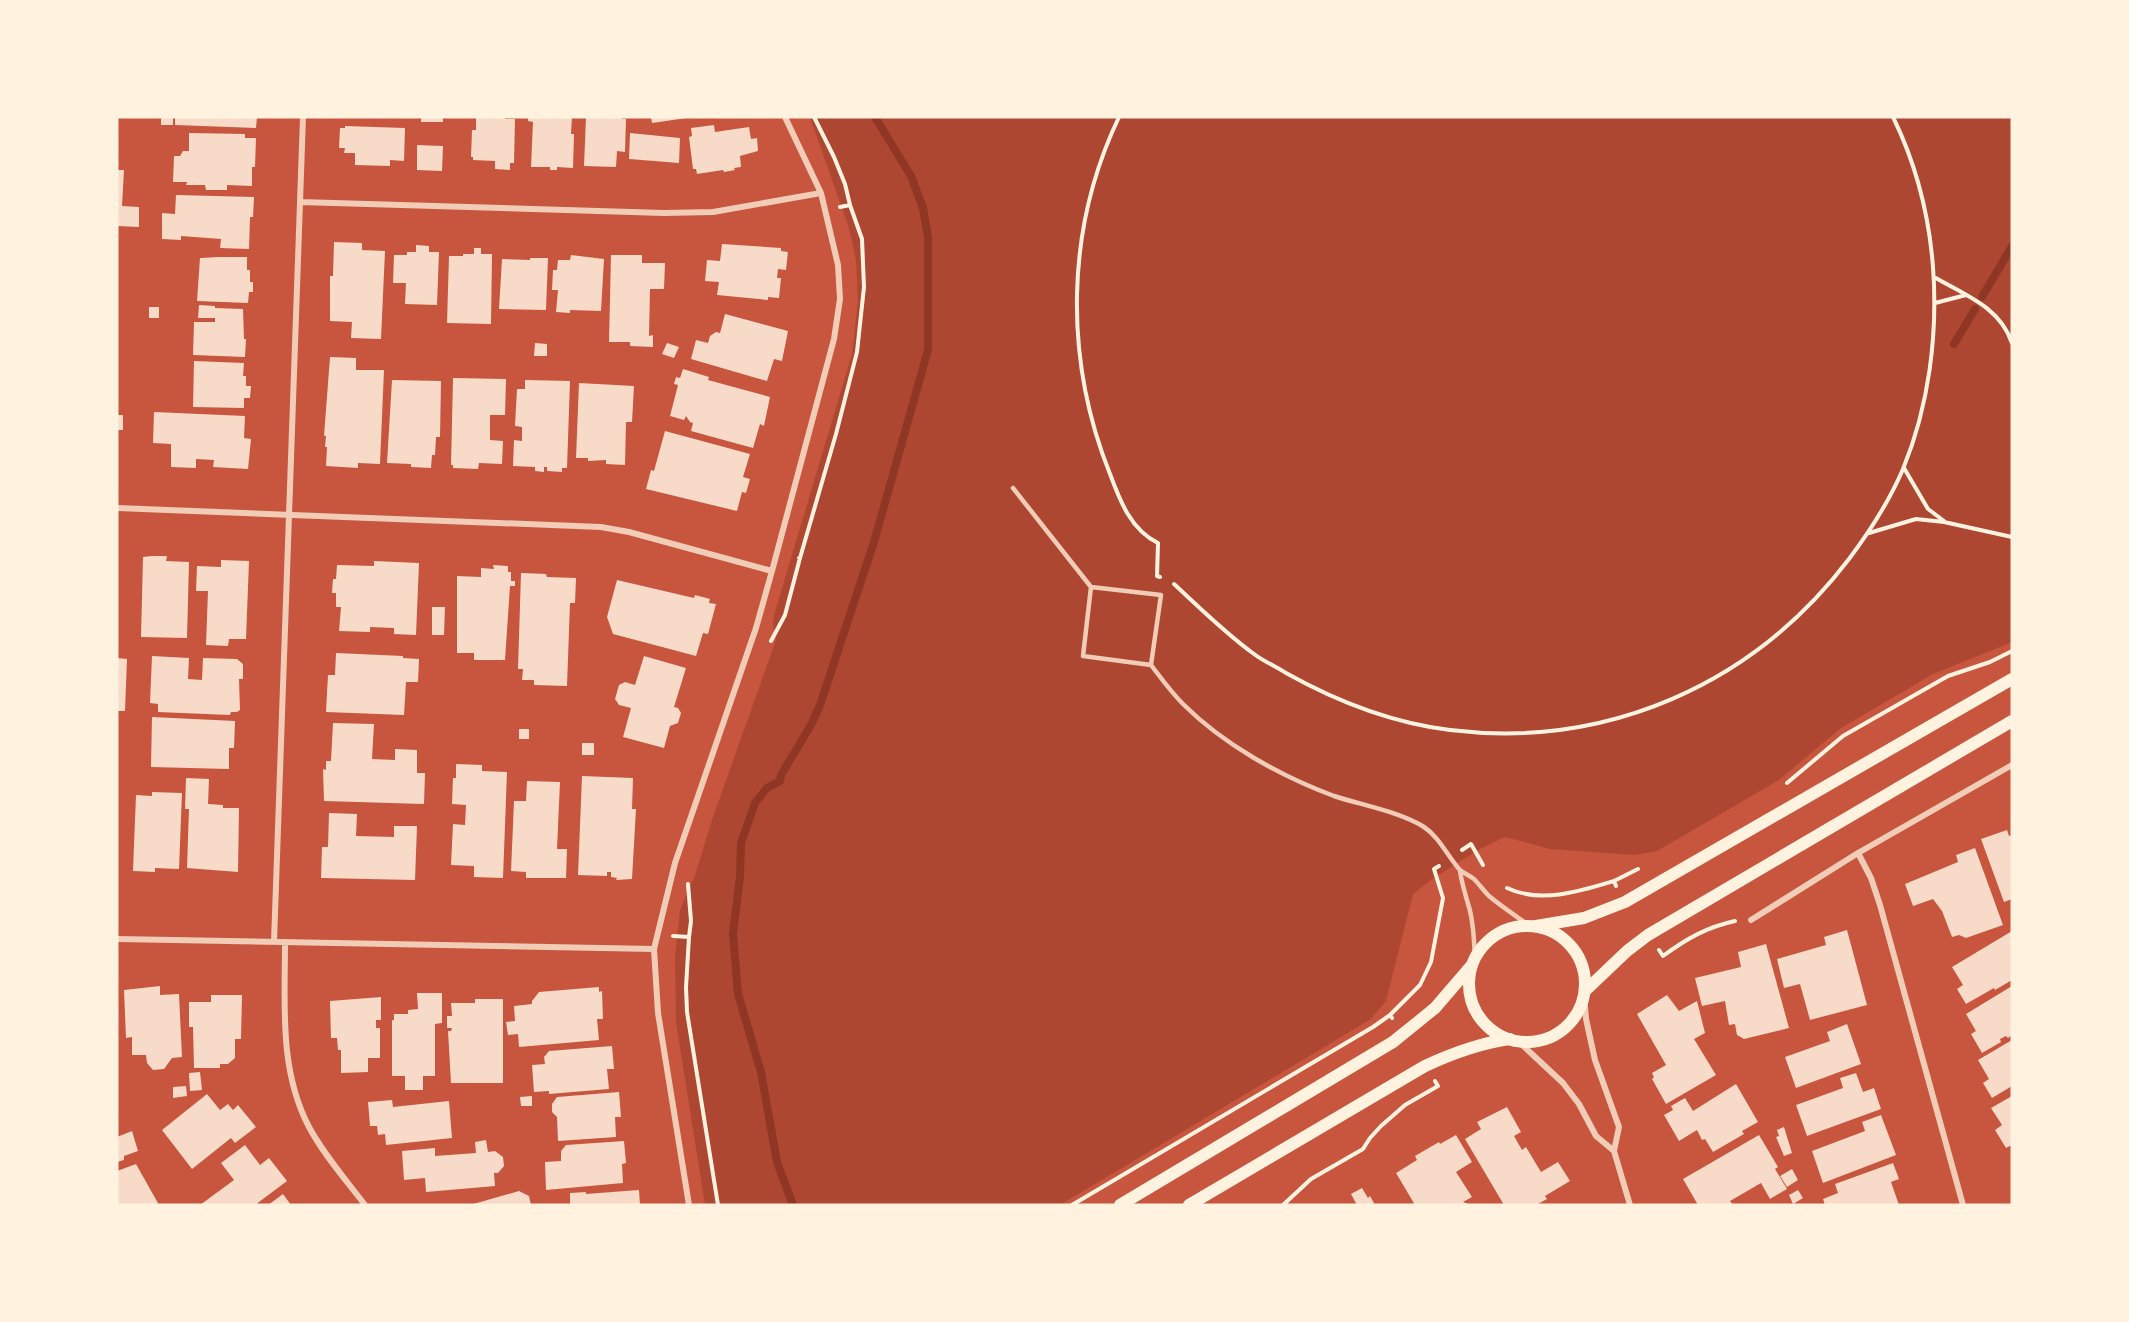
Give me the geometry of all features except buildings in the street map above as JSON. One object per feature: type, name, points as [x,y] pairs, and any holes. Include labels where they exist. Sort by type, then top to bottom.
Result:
[{"type":"main road","points":[[1120,1205],[1394,1042],[1435,1008],[1458,984],[1485,945],[1497,934],[1513,928],[1584,918],[1625,902],[2012,679]]},
{"type":"main road","points":[[1189,1205],[1425,1066],[1453,1053],[1485,1043],[1533,1041],[1547,1038],[1561,1031],[1576,1015],[1585,993],[1627,951],[1648,936],[2012,721]]},
{"type":"main road","points":[[1533,926],[1560,935],[1577,954],[1582,966],[1585,993]]},
{"type":"main road","points":[[1474,962],[1469,980],[1476,1010],[1496,1033],[1514,1040]]},
{"type":"street","points":[[274,942],[303,117]]},
{"type":"street","points":[[689,1205],[658,1012],[654,949],[675,863],[756,628],[834,339],[840,299],[838,265],[821,193],[785,117]]},
{"type":"street","points":[[300,202],[664,213],[713,212],[821,193]]},
{"type":"street","points":[[117,508],[601,526],[772,571]]},
{"type":"street","points":[[1751,920],[1858,853],[2012,765]]},
{"type":"street","points":[[1858,853],[1880,905],[1963,1205]]},
{"type":"street","points":[[117,939],[654,949]]},
{"type":"street","points":[[285,943],[285,1038],[296,1098],[309,1128],[365,1205]]},
{"type":"street","points":[[1585,993],[1588,1030],[1595,1060],[1619,1126],[1614,1150],[1630,1205]]},
{"type":"street","points":[[1514,1040],[1563,1083],[1579,1104],[1596,1136],[1614,1150]]},
{"type":"lane","points":[[1013,488],[1091,588],[1083,656],[1151,665],[1181,702],[1212,729],[1237,746],[1325,793],[1409,818],[1426,828],[1460,871],[1474,880],[1487,894],[1510,912],[1533,926]]},
{"type":"lane","points":[[1091,588],[1161,596],[1151,665]]},
{"type":"lane","points":[[1460,871],[1462,889],[1474,931],[1474,962]]},
{"type":"path","points":[[814,117],[837,166],[850,204],[836,208]]},
{"type":"path","points":[[1119,117],[1098,166],[1084,218],[1076,296],[1076,327],[1081,371],[1105,461],[1122,506],[1136,526],[1148,538],[1158,543],[1157,576],[1163,578]]},
{"type":"path","points":[[1169,579],[1215,622],[1256,655],[1308,685],[1335,698],[1407,722],[1448,730],[1491,733],[1545,731],[1606,722],[1683,694],[1734,667],[1777,636],[1807,609],[1869,533],[1887,503],[1904,467],[1919,418],[1929,370],[1935,303],[1934,276],[1924,204],[1915,171],[1893,117]]},
{"type":"path","points":[[1934,276],[1993,312],[2008,331],[2012,343]]},
{"type":"path","points":[[1935,303],[1966,295]]},
{"type":"path","points":[[1904,467],[1928,509],[1944,522]]},
{"type":"path","points":[[1869,533],[1916,519],[1944,522],[2012,537]]},
{"type":"path","points":[[770,645],[785,615],[801,558]]},
{"type":"path","points":[[1780,788],[1842,736],[1948,675],[1990,662],[2012,651]]},
{"type":"path","points":[[1465,848],[1471,844],[1486,871]]},
{"type":"path","points":[[1072,1205],[1390,1015],[1420,985],[1431,962],[1443,907],[1442,889],[1434,869],[1439,866]]},
{"type":"path","points":[[1503,885],[1521,893],[1542,896],[1572,892],[1614,881],[1641,868]]},
{"type":"path","points":[[690,874],[688,882],[691,921],[686,987],[687,1012],[718,1205]]},
{"type":"path","points":[[1614,881],[1618,890]]},
{"type":"path","points":[[1657,948],[1663,956],[1693,935],[1716,925],[1751,920]]},
{"type":"path","points":[[672,936],[689,937]]},
{"type":"path","points":[[1390,1015],[1395,1022]]},
{"type":"path","points":[[1283,1205],[1311,1179],[1363,1149],[1375,1132],[1405,1105],[1438,1086],[1433,1078]]},
{"type":"shaded area","points":[[810,117],[2012,117],[2012,642],[1933,674],[1841,728],[1779,780],[1657,851],[1635,855],[1550,849],[1505,837],[1480,849],[1432,879],[1413,894],[1386,1001],[1371,1019],[1060,1205],[705,1205],[676,1022],[675,956],[680,910],[695,875],[713,817],[776,640],[774,615],[852,354],[858,301],[856,260],[849,228]]},
{"type":"waterway","points":[[793,1205],[777,1162],[761,1072],[738,994],[733,933],[740,877],[741,843],[755,803],[767,788],[780,781],[781,775],[811,725],[820,705],[874,542],[928,350],[928,237],[923,208],[911,176],[875,117]]},
{"type":"waterway","points":[[1982,297],[2012,246]]},
{"type":"waterway","points":[[1954,344],[1975,309]]}]
